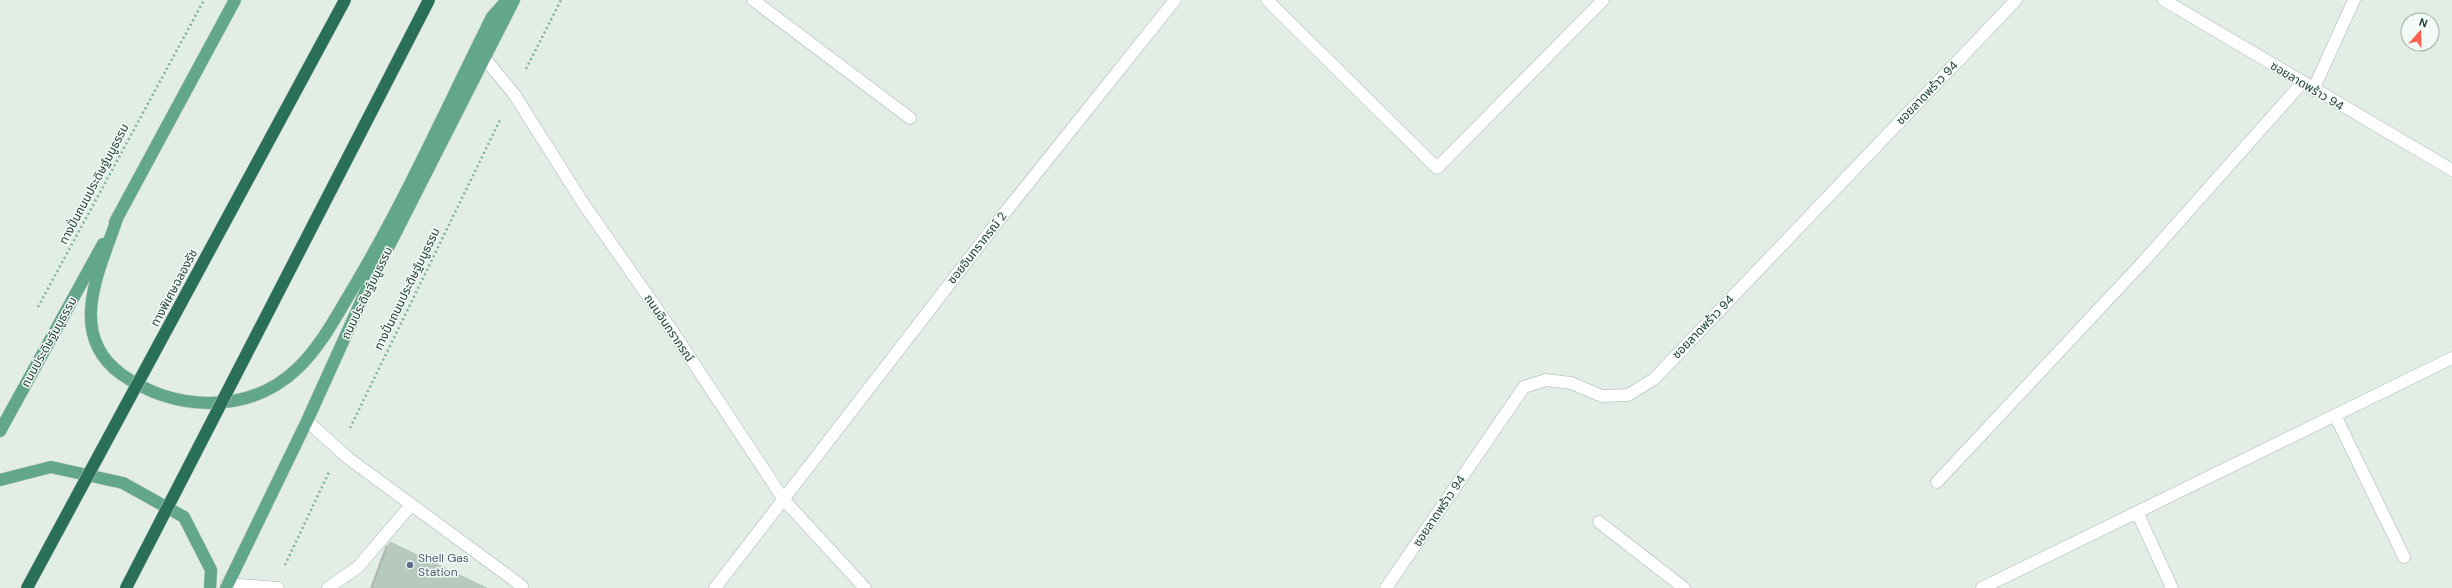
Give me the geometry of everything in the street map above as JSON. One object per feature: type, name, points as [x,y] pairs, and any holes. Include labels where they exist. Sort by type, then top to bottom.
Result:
[{"type":"highway","name":"ทางพิเศษฉลองรัช","points":[[27,588],[345,0]]},
{"type":"highway","points":[[126,588],[429,0]]},
{"type":"main road","name":"ถนนประดิษฐ์มนูธรรม","points":[[0,431],[235,0]]},
{"type":"main road","points":[[118,216],[93,292],[90,321],[95,345],[108,364],[132,382],[163,395],[204,405],[238,401],[268,389],[298,368],[326,334],[384,237],[492,17],[507,0]]},
{"type":"main road","name":"ถนนประดิษฐ์มนูธรรม","points":[[226,586],[307,421],[365,293],[514,0]]},
{"type":"main road","points":[[0,480],[51,467],[123,483],[184,517],[211,570],[210,588]]},
{"type":"street","points":[[753,0],[910,118]]},
{"type":"street","name":"ซอยอินทราภรณ์ 2","points":[[715,588],[995,225],[1175,0]]},
{"type":"street","points":[[1267,0],[1437,168],[1603,0]]},
{"type":"street","name":"ซอยลาดพร้าว 94","points":[[1386,588],[1524,387],[1546,380],[1572,383],[1602,396],[1628,395],[1654,379],[2016,0]]},
{"type":"street","name":"ซอยลาดพร้าว 94","points":[[2164,0],[2313,90],[2452,170]]},
{"type":"street","points":[[2313,90],[2354,0]]},
{"type":"street","name":"ถนนอินทราภรณ์","points":[[485,59],[514,94],[583,203],[673,332],[784,500],[865,588]]},
{"type":"street","points":[[1937,482],[2143,262],[2302,83]]},
{"type":"street","points":[[1982,588],[2452,358]]},
{"type":"street","points":[[2335,415],[2404,557]]},
{"type":"street","points":[[307,421],[339,450],[410,505],[522,586]]},
{"type":"street","points":[[328,588],[358,567],[410,505]]},
{"type":"street","points":[[2137,512],[2172,588]]},
{"type":"street","points":[[1599,522],[1678,586]]},
{"type":"street","points":[[226,586],[278,588]]},
{"type":"path","name":"ทางปั่นถนนประดิษฐ์มนูธรรม","points":[[34,314],[204,0]]},
{"type":"path","name":"ทางปั่นถนนประดิษฐ์มนูธรรม","points":[[274,588],[339,450],[561,0]]},
{"type":"building","name":"Shell Gas Station","points":[[390,542],[487,588],[373,588]]},
{"type":"place","name":"Shell Gas Station","points":[[410,565]]}]
